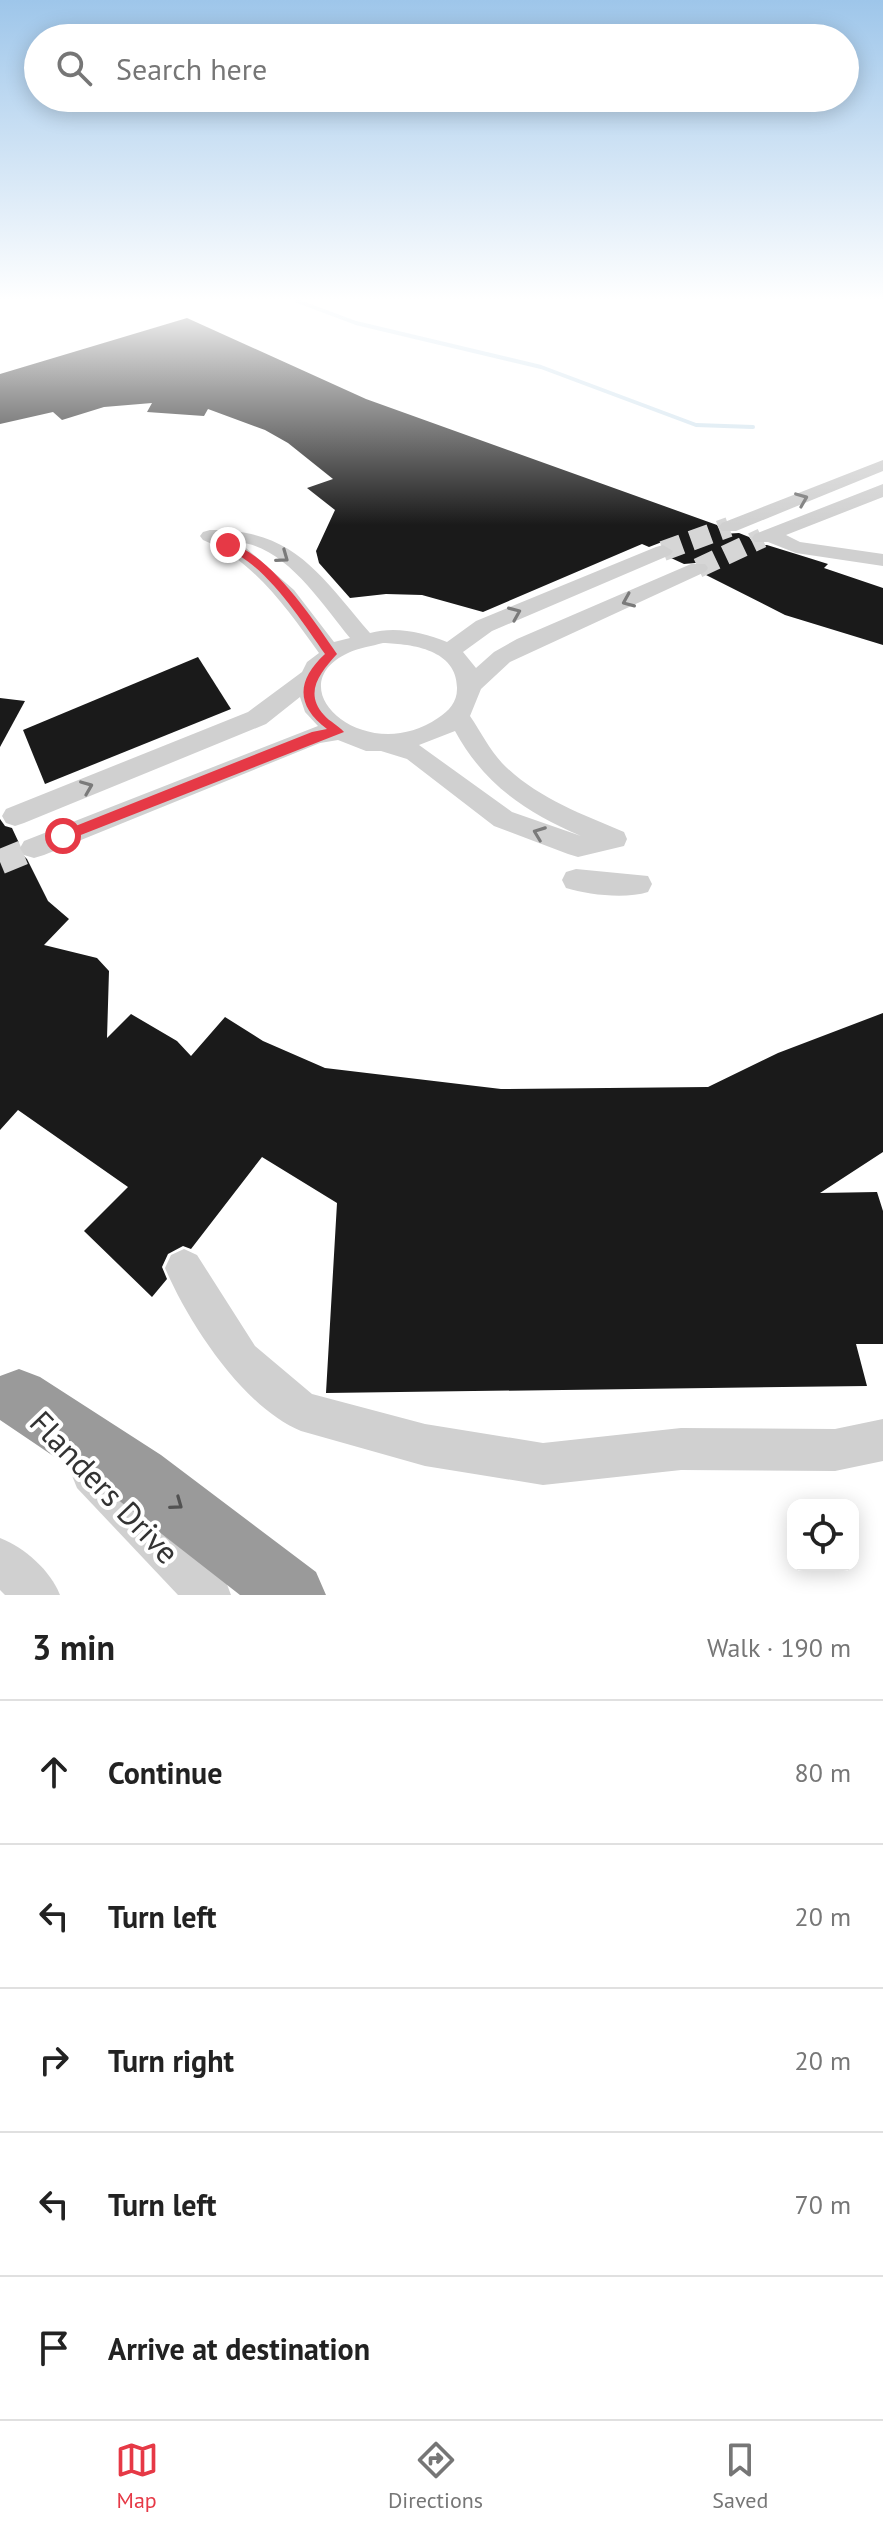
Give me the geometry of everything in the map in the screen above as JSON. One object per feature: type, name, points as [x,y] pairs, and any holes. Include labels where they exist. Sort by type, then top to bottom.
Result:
[{"type":"highway","points":[[10,1388],[139,1477],[293,1595]]},
{"type":"street","points":[[729,527],[883,465]]},
{"type":"street","points":[[883,490],[766,537],[796,547],[883,559]]},
{"type":"street","points":[[825,515],[835,534],[883,559]]},
{"type":"street","points":[[331,654],[287,594],[239,550],[210,536],[254,539],[283,555],[311,578],[363,639]]},
{"type":"street","points":[[448,652],[484,626],[663,551]]},
{"type":"street","points":[[469,687],[502,657],[525,644],[698,568]]},
{"type":"street","points":[[338,732],[313,709],[308,689],[322,661],[331,654],[363,639],[411,637],[448,652],[464,667],[469,687],[464,707],[457,716],[423,737],[379,742]]},
{"type":"street","points":[[15,816],[257,718],[313,676]]},
{"type":"street","points":[[34,848],[316,735],[338,732],[416,753],[503,819],[578,847],[614,839],[566,819],[515,791],[480,752],[457,716]]},
{"type":"street","points":[[576,880],[638,884]]},
{"type":"street","points":[[184,1268],[241,1360],[301,1411],[425,1445],[543,1464],[681,1449],[835,1450],[883,1440]]},
{"type":"street","name":"Flanders Drive","points":[[10,1388],[209,1595]]},
{"type":"street","points":[[0,1560],[38,1595]]},
{"type":"building","points":[[0,375],[314,375],[366,399],[717,525],[722,534],[739,533],[749,537],[755,545],[767,545],[828,564],[824,568],[883,588],[883,645],[785,615],[706,575],[711,568],[707,562],[684,564],[671,558],[676,550],[662,542],[649,547],[642,544],[483,612],[422,595],[386,594],[350,598],[319,563],[316,551],[335,510],[307,488],[333,479],[288,443],[265,430],[208,409],[204,416],[147,412],[152,403],[104,407],[62,420],[53,412],[0,424]]},
{"type":"building","points":[[198,657],[231,709],[45,784],[23,730]]},
{"type":"building","points":[[0,698],[25,701],[0,747]]},
{"type":"building","points":[[0,819],[5,826],[12,828],[19,843],[17,849],[27,859],[48,901],[69,919],[44,945],[97,958],[109,971],[107,1038],[131,1014],[177,1041],[191,1056],[225,1017],[263,1041],[325,1068],[501,1089],[708,1087],[778,1053],[883,1013],[883,1152],[820,1193],[877,1192],[883,1211],[883,1344],[856,1344],[867,1386],[326,1393],[337,1203],[262,1157],[191,1249],[183,1246],[168,1254],[162,1267],[167,1279],[152,1297],[84,1231],[128,1187],[18,1110],[0,1130]]},
{"type":"waterway","points":[[564,375],[696,425],[753,427]]},
{"type":"tunnel","points":[[663,551],[729,527]]},
{"type":"tunnel","points":[[698,568],[762,538]]},
{"type":"tunnel","points":[[0,862],[34,848]]},
{"type":"route","points":[[63,836],[316,735],[338,732],[313,709],[308,689],[315,670],[331,654],[287,594],[254,562],[228,545]]}]
